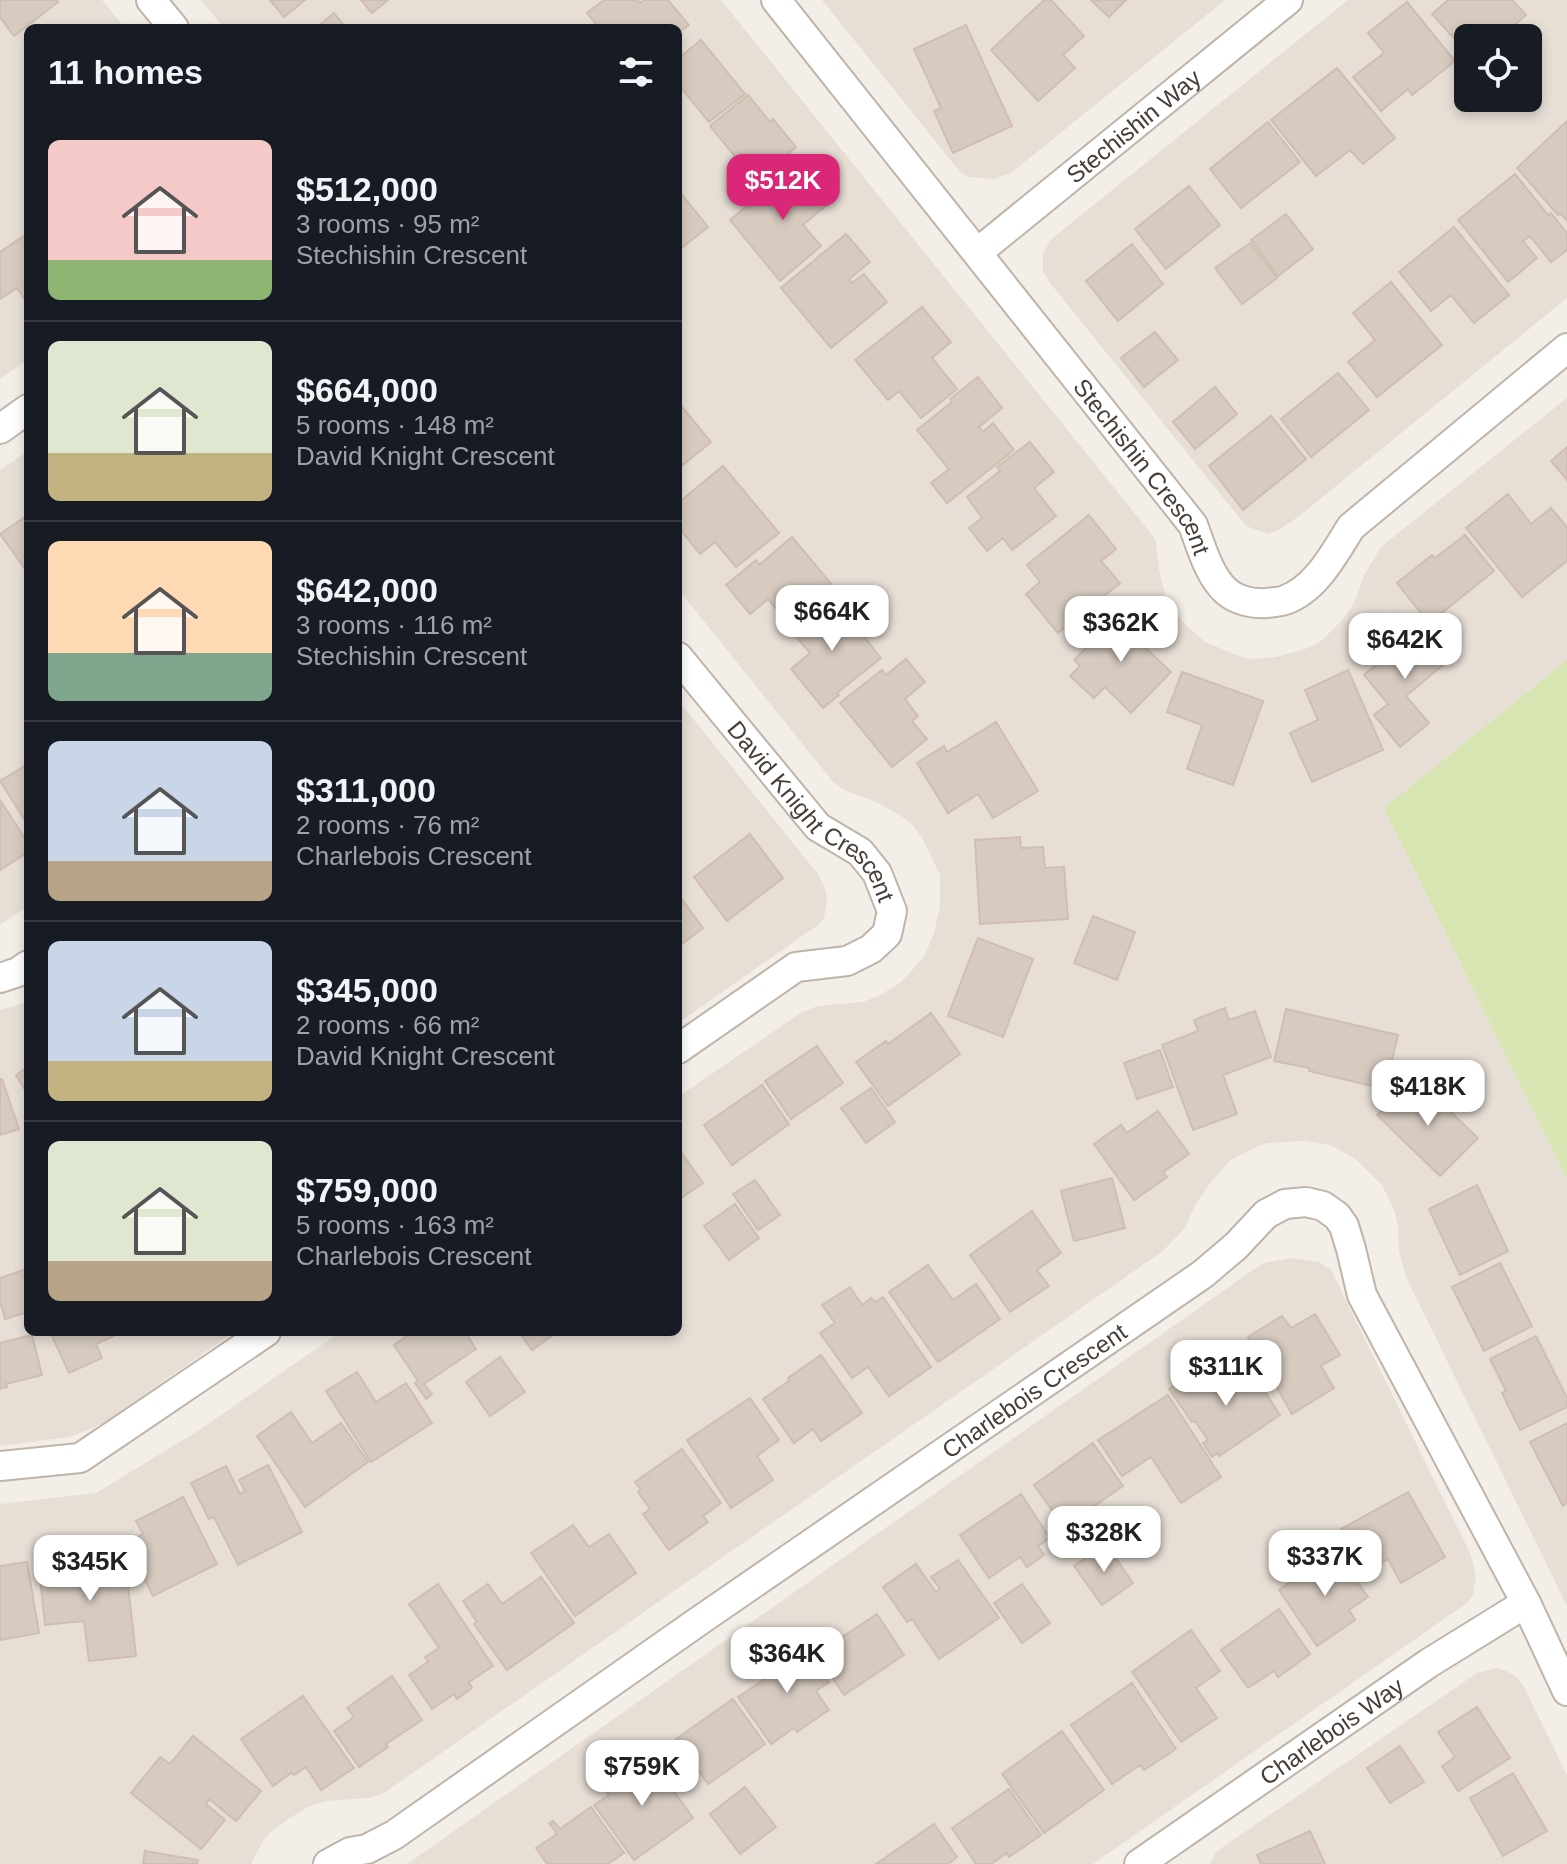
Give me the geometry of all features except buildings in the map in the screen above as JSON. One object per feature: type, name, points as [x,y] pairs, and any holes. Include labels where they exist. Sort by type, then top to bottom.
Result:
[{"type":"street","points":[[151,0],[171,24]]},
{"type":"street","name":"Stechishin Crescent","points":[[776,0],[1193,525],[1206,558],[1227,592],[1242,600],[1258,604],[1284,601],[1306,589],[1351,527],[1567,348]]},
{"type":"street","name":"Stechishin Way","points":[[978,252],[1288,0]]},
{"type":"street","points":[[0,429],[24,412]]},
{"type":"street","name":"David Knight Crescent","points":[[682,662],[818,827],[860,852],[877,873],[892,911],[887,934],[871,949],[847,961],[796,967],[682,1046]]},
{"type":"street","points":[[0,978],[24,968]]},
{"type":"street","name":"Charlebois Crescent","points":[[328,1864],[394,1835],[1203,1274],[1236,1246],[1266,1214],[1285,1204],[1306,1202],[1323,1206],[1337,1216],[1344,1226],[1362,1295],[1526,1603],[1567,1691]]},
{"type":"street","points":[[0,1466],[80,1458],[260,1336]]},
{"type":"street","name":"Charlebois Way","points":[[1149,1861],[1429,1663],[1526,1603]]},
{"type":"shaded area","points":[[0,0],[102,0],[122,24],[24,24],[24,362],[0,379]]},
{"type":"shaded area","points":[[201,0],[721,0],[1153,536],[1170,607],[1205,642],[1242,657],[1276,657],[1321,641],[1351,608],[1364,575],[1381,547],[1567,398],[1567,660],[1384,808],[1567,1180],[1567,1606],[1406,1277],[1399,1252],[1395,1212],[1382,1185],[1354,1158],[1330,1145],[1305,1141],[1267,1143],[1229,1161],[1195,1205],[1185,1228],[1163,1251],[384,1793],[369,1798],[326,1801],[308,1807],[271,1832],[251,1864],[0,1864],[0,1504],[96,1493],[201,1429],[334,1336],[682,1336],[682,1094],[802,1012],[818,1006],[863,1002],[901,982],[924,957],[940,907],[940,875],[913,825],[876,802],[844,790],[833,782],[682,594],[682,24],[221,24]]},
{"type":"shaded area","points":[[822,0],[1225,0],[1011,173],[995,179],[969,177],[960,172]]},
{"type":"shaded area","points":[[1348,0],[1567,0],[1567,298],[1277,531],[1268,534],[1246,526],[1050,283],[1043,271],[1043,253],[1051,240]]},
{"type":"shaded area","points":[[24,454],[24,909],[0,925],[0,470]]},
{"type":"shaded area","points":[[682,705],[818,874],[827,901],[824,918],[682,1020]]},
{"type":"shaded area","points":[[23,1003],[24,1336],[228,1336],[105,1422],[70,1437],[0,1446],[0,1010]]},
{"type":"shaded area","points":[[1291,1258],[1319,1262],[1331,1270],[1471,1555],[1476,1577],[1473,1595],[1467,1603],[1093,1864],[407,1864],[1253,1270],[1264,1263]]},
{"type":"shaded area","points":[[1497,1668],[1507,1671],[1523,1685],[1567,1775],[1567,1864],[1209,1864],[1217,1851],[1477,1673]]},
{"type":"green space","points":[[1567,660],[1567,1180],[1384,808]]}]
